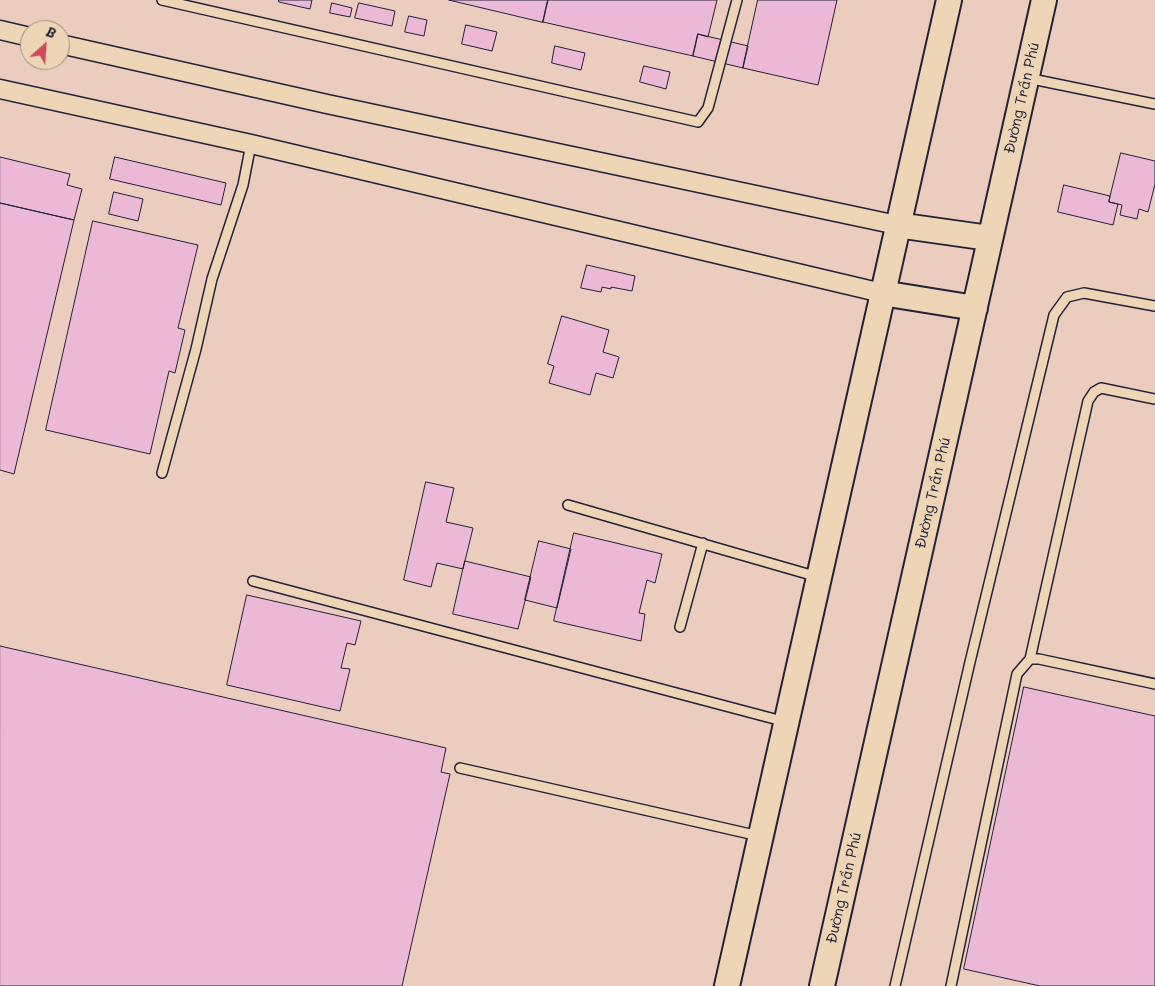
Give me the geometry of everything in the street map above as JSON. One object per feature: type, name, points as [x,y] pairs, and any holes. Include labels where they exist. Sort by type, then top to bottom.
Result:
[{"type":"main road","points":[[727,986],[949,0]]},
{"type":"main road","name":"Đường Trần Phú","points":[[822,986],[1044,0]]},
{"type":"main road","points":[[898,225],[989,238]]},
{"type":"main road","points":[[882,292],[975,308]]},
{"type":"street","points":[[0,30],[20,35]]},
{"type":"street","points":[[70,46],[327,104],[898,225]]},
{"type":"street","points":[[0,89],[251,144],[882,292]]},
{"type":"lane","points":[[162,0],[698,122],[708,108],[736,0]]},
{"type":"lane","points":[[1026,78],[1155,104]]},
{"type":"lane","points":[[162,472],[196,349],[212,279],[243,185],[251,144]]},
{"type":"lane","points":[[894,986],[1054,315],[1067,297],[1084,292],[1155,306]]},
{"type":"lane","points":[[951,986],[1017,674],[1030,659],[1088,401],[1094,392],[1101,388],[1155,399]]},
{"type":"lane","points":[[568,505],[819,577]]},
{"type":"lane","points":[[680,627],[703,543]]},
{"type":"lane","points":[[253,581],[786,722]]},
{"type":"lane","points":[[1030,659],[1039,659],[1155,684]]},
{"type":"lane","points":[[460,768],[760,836]]},
{"type":"shaded area","points":[[0,0],[1155,0],[1155,986],[0,986]]},
{"type":"building","points":[[279,0],[312,0],[310,9],[279,2]]},
{"type":"building","points":[[449,0],[548,0],[543,22]]},
{"type":"building","points":[[548,0],[717,0],[708,37],[698,34],[693,56],[543,22]]},
{"type":"building","points":[[758,0],[837,0],[818,85],[743,68]]},
{"type":"building","points":[[332,3],[352,8],[350,17],[330,13]]},
{"type":"building","points":[[359,3],[395,11],[392,26],[355,18]]},
{"type":"building","points":[[409,16],[427,20],[424,36],[405,32]]},
{"type":"building","points":[[466,25],[497,32],[492,51],[462,44]]},
{"type":"building","points":[[698,34],[748,46],[743,68],[693,56]]},
{"type":"building","points":[[555,46],[585,53],[581,70],[552,63]]},
{"type":"building","points":[[644,66],[670,72],[666,89],[640,82]]},
{"type":"building","points":[[1121,153],[1155,161],[1155,184],[1148,212],[1139,209],[1137,219],[1120,215],[1122,205],[1109,202]]},
{"type":"building","points":[[0,157],[70,174],[67,185],[82,189],[74,220],[0,203]]},
{"type":"building","points":[[115,157],[226,183],[221,205],[110,179]]},
{"type":"building","points":[[1064,185],[1110,196],[1109,202],[1118,204],[1113,225],[1058,212]]},
{"type":"building","points":[[114,192],[143,199],[138,221],[109,214]]},
{"type":"building","points":[[0,203],[74,220],[14,474],[0,470]]},
{"type":"building","points":[[93,221],[198,245],[178,328],[185,330],[175,373],[169,371],[150,454],[46,430]]},
{"type":"building","points":[[587,265],[635,276],[632,291],[602,287],[601,292],[581,288]]},
{"type":"building","points":[[562,316],[609,330],[603,352],[619,357],[613,378],[596,373],[590,395],[549,383],[554,366],[548,364]]},
{"type":"building","points":[[426,482],[454,488],[446,522],[473,528],[463,569],[437,563],[431,587],[404,580]]},
{"type":"building","points":[[574,533],[662,554],[655,583],[647,580],[639,613],[645,614],[641,641],[554,621]]},
{"type":"building","points":[[539,541],[571,549],[557,608],[525,600]]},
{"type":"building","points":[[465,561],[531,577],[518,629],[453,614]]},
{"type":"building","points":[[247,595],[361,621],[355,645],[347,643],[341,668],[350,669],[340,711],[227,685]]},
{"type":"building","points":[[0,646],[446,748],[441,772],[450,774],[402,986],[0,986]]},
{"type":"building","points":[[1024,687],[1155,716],[1155,986],[1040,986],[964,969]]}]
